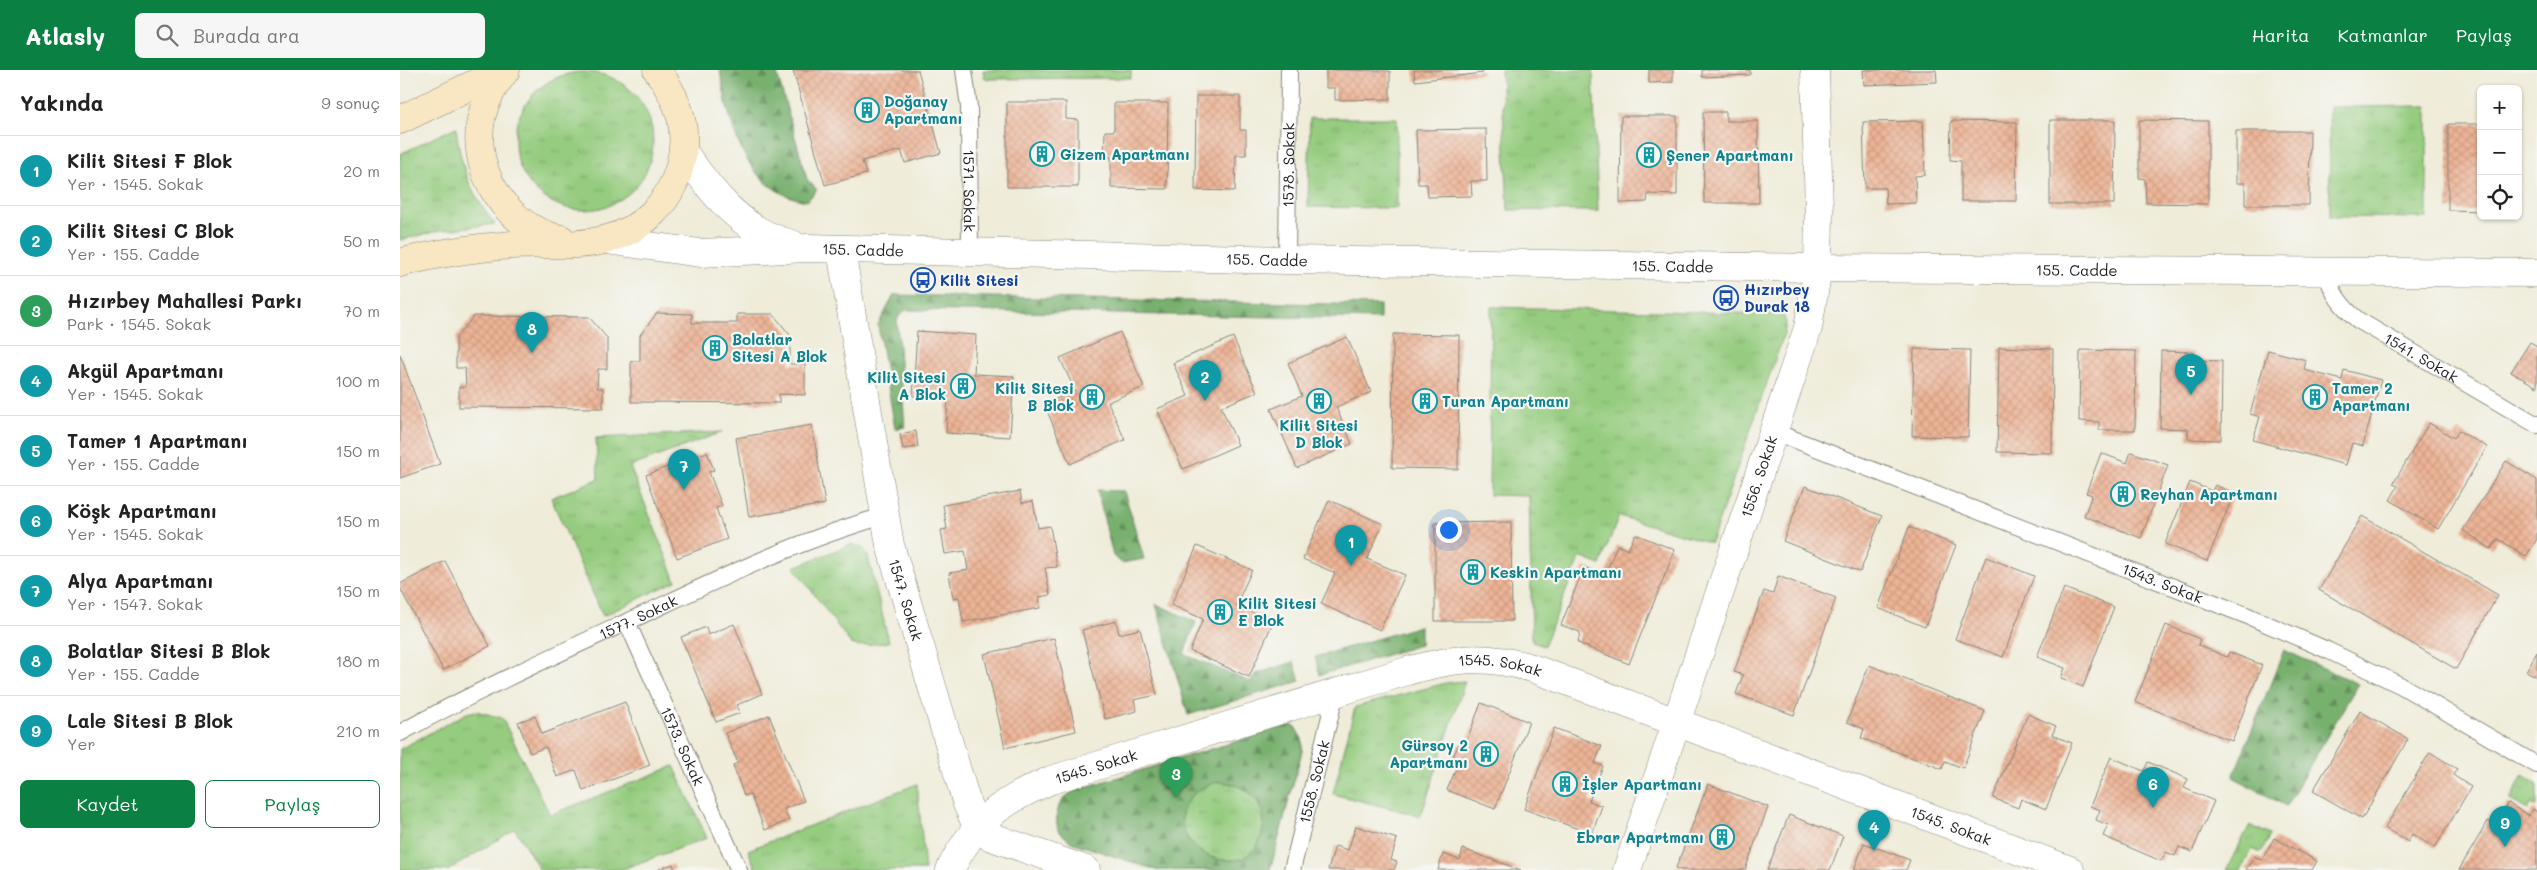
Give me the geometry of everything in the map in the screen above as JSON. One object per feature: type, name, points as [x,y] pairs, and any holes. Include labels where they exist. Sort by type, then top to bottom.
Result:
[{"type":"main road","points":[[400,120],[505,70]]},
{"type":"main road","points":[[505,70],[488,96],[480,129],[481,163],[494,194],[517,220],[546,236],[576,243]]},
{"type":"main road","points":[[400,263],[426,256],[468,250],[606,240],[635,228],[658,208],[675,183],[684,154],[683,123],[672,82],[657,70]]},
{"type":"street","name":"1556. Sokak","points":[[1627,870],[1775,432],[1808,328],[1818,268],[1819,211],[1814,70]]},
{"type":"street","name":"155. Cadde","points":[[684,154],[737,218],[770,238],[808,248]]},
{"type":"street","name":"155. Cadde","points":[[606,240],[700,253],[808,248],[1287,260],[1818,268],[2537,273]]},
{"type":"street","name":"1547. Sokak","points":[[841,250],[884,516],[898,578],[967,804],[978,826],[989,836],[1086,870]]},
{"type":"street","name":"1545. Sokak","points":[[950,870],[978,826],[993,811],[1013,798],[1051,780],[1336,692],[1435,664],[1484,658],[1532,668],[2070,870]]},
{"type":"lane","name":"1571. Sokak","points":[[964,70],[968,107],[970,253]]},
{"type":"lane","name":"1578. Sokak","points":[[1287,260],[1289,70]]},
{"type":"lane","name":"1541. Sokak","points":[[2327,272],[2329,282],[2340,304],[2358,320],[2537,425]]},
{"type":"lane","name":"1543. Sokak","points":[[1775,432],[2248,616],[2327,650],[2402,686],[2537,764]]},
{"type":"lane","name":"1577. Sokak","points":[[400,733],[495,684],[800,543],[884,516]]},
{"type":"lane","name":"1573. Sokak","points":[[628,622],[739,870]]},
{"type":"lane","name":"1558. Sokak","points":[[1292,870],[1336,692]]},
{"type":"green space","points":[[720,70],[776,70],[807,179],[817,190],[807,201],[785,195],[768,184],[754,169],[743,152],[735,133],[728,112]]},
{"type":"green space","points":[[983,70],[1131,70],[1131,78],[985,79]]},
{"type":"green space","points":[[1501,70],[1593,70],[1598,211],[1508,210]]},
{"type":"green space","points":[[584,72],[598,73],[611,77],[623,83],[633,92],[642,102],[648,114],[652,127],[652,155],[648,168],[642,180],[633,190],[623,199],[611,205],[598,209],[584,210],[570,209],[557,205],[545,199],[535,190],[526,180],[520,168],[516,155],[515,141],[516,127],[520,114],[526,102],[535,92],[545,83],[557,77],[570,73]]},
{"type":"green space","points":[[2427,106],[2427,218],[2330,217],[2329,107]]},
{"type":"green space","points":[[1310,118],[1397,118],[1397,208],[1308,207]]},
{"type":"green space","points":[[456,127],[468,179],[479,201],[495,224],[438,231],[400,240],[400,154]]},
{"type":"green space","points":[[894,295],[1380,305],[1380,319],[906,310],[899,316],[897,322],[905,427],[895,429],[878,325]]},
{"type":"green space","points":[[1491,307],[1783,314],[1786,323],[1784,334],[1711,543],[1619,516],[1600,565],[1580,557],[1544,646],[1532,642],[1529,496],[1489,495]]},
{"type":"green space","points":[[722,432],[630,467],[676,581],[603,616],[551,498],[598,479],[596,438]]},
{"type":"green space","points":[[1097,490],[1124,491],[1144,559],[1122,563],[1113,556]]},
{"type":"green space","points":[[852,544],[863,548],[868,556],[889,642],[858,646],[851,644],[794,567]]},
{"type":"green space","points":[[1156,604],[1196,622],[1184,654],[1250,682],[1255,674],[1294,662],[1300,681],[1188,715]]},
{"type":"green space","points":[[1420,626],[1420,645],[1320,675],[1315,657]]},
{"type":"green space","points":[[2284,650],[2358,684],[2286,806],[2233,777]]},
{"type":"green space","points":[[1465,681],[1421,816],[1333,794],[1355,707],[1446,683]]},
{"type":"green space","points":[[476,711],[502,718],[550,815],[674,766],[707,838],[620,870],[540,870],[515,829],[449,870],[400,870],[400,749],[467,713]]},
{"type":"green space","points":[[1291,725],[1295,727],[1302,739],[1302,751],[1270,870],[1156,870],[1071,842],[1058,830],[1057,811],[1059,806],[1065,797],[1076,790]]},
{"type":"green space","points":[[1291,725],[1295,727],[1302,739],[1302,751],[1270,870],[1156,870],[1071,842],[1058,830],[1057,811],[1065,797],[1076,790]],"holes":[[[1218,782],[1238,786],[1254,796],[1259,804],[1264,823],[1259,842],[1252,852],[1241,859],[1221,860],[1205,854],[1192,844],[1184,831],[1182,817],[1186,803],[1198,791]]]},
{"type":"green space","points":[[2523,775],[2537,784],[2537,807],[2531,804],[2528,810],[2510,800]]},
{"type":"green space","points":[[917,784],[925,870],[756,870],[748,850]]},
{"type":"green space","points":[[2250,825],[2270,835],[2261,853],[2252,849],[2241,870],[2226,870]]},
{"type":"building","name":"Doğanay Apartmanı","points":[[793,70],[918,70],[941,153],[905,163],[901,150],[862,161],[866,174],[825,185]]},
{"type":"building","points":[[1326,70],[1390,71],[1390,99],[1335,100],[1335,88],[1326,88]]},
{"type":"building","points":[[1414,70],[1482,70],[1483,73],[1415,81]]},
{"type":"building","points":[[1649,70],[1673,70],[1673,82],[1649,83]]},
{"type":"building","points":[[1702,70],[1750,70],[1750,75],[1702,77]]},
{"type":"building","points":[[1863,70],[1936,70],[1937,82],[1864,85]]},
{"type":"building","points":[[1196,96],[1240,96],[1240,130],[1246,130],[1246,155],[1236,155],[1235,191],[1195,190]]},
{"type":"building","name":"Gizem Apartmanı","points":[[1007,102],[1066,102],[1066,119],[1078,120],[1078,187],[1007,187]]},
{"type":"building","points":[[1114,103],[1168,103],[1167,189],[1111,188],[1111,157],[1104,157],[1105,131],[1114,131]]},
{"type":"building","points":[[1703,112],[1726,112],[1726,121],[1758,121],[1759,203],[1704,203]]},
{"type":"building","name":"Şener Apartmanı","points":[[1621,116],[1677,116],[1677,195],[1648,194],[1647,202],[1620,203]]},
{"type":"building","points":[[2050,120],[2115,120],[2114,204],[2050,204]]},
{"type":"building","points":[[2139,120],[2208,121],[2208,204],[2146,203],[2145,179],[2139,178]]},
{"type":"building","points":[[1923,121],[1925,175],[1915,176],[1916,203],[1886,204],[1885,188],[1865,188],[1863,122]]},
{"type":"building","points":[[1951,121],[2017,122],[2016,201],[1961,201],[1961,161],[1950,160]]},
{"type":"building","points":[[2448,124],[2477,124],[2477,211],[2448,210]]},
{"type":"building","points":[[1486,129],[1487,181],[1471,181],[1472,196],[1428,197],[1427,184],[1418,184],[1416,130]]},
{"type":"building","points":[[2236,131],[2310,131],[2309,205],[2245,205],[2245,183],[2236,183]]},
{"type":"building","name":"Bolatlar Sitesi A Blok","points":[[657,313],[692,314],[692,323],[737,323],[737,314],[773,314],[790,335],[790,364],[805,364],[805,395],[779,394],[779,403],[631,402],[631,361],[640,361],[640,335]]},
{"type":"building","points":[[474,316],[589,317],[607,338],[607,369],[598,369],[597,388],[603,388],[603,408],[459,407],[459,387],[466,387],[465,368],[456,368],[456,337]]},
{"type":"building","name":"Kilit Sitesi A Blok","points":[[917,331],[976,335],[974,374],[1014,376],[1010,437],[946,433],[948,398],[913,396]]},
{"type":"building","name":"Kilit Sitesi B Blok","points":[[1120,332],[1144,387],[1108,402],[1125,440],[1070,464],[1044,404],[1075,391],[1060,358]]},
{"type":"building","name":"Turan Apartmanı","points":[[1393,334],[1459,335],[1458,469],[1392,468]]},
{"type":"building","points":[[1233,337],[1257,392],[1221,407],[1238,445],[1183,469],[1157,409],[1188,396],[1173,363]]},
{"type":"building","name":"Kilit Sitesi D Blok","points":[[1347,337],[1371,392],[1336,407],[1352,444],[1297,468],[1271,409],[1302,396],[1288,363]]},
{"type":"building","points":[[2530,342],[2537,346],[2537,387],[2511,372]]},
{"type":"building","points":[[1999,347],[2053,349],[2052,453],[1997,452]]},
{"type":"building","points":[[1914,349],[1970,350],[1968,437],[1912,436]]},
{"type":"building","points":[[2080,350],[2136,351],[2135,430],[2099,430],[2099,422],[2079,421]]},
{"type":"building","name":"Tamer 2 Apartmanı","points":[[2268,350],[2306,360],[2304,370],[2342,380],[2344,370],[2381,380],[2363,446],[2352,443],[2346,465],[2253,440],[2260,417],[2250,414]]},
{"type":"building","points":[[2161,351],[2193,352],[2193,360],[2222,361],[2221,440],[2188,439],[2188,429],[2160,428]]},
{"type":"building","points":[[400,354],[440,464],[400,478]]},
{"type":"building","points":[[2429,423],[2454,438],[2459,431],[2487,447],[2438,529],[2390,500],[2398,486],[2393,484]]},
{"type":"building","points":[[812,425],[825,504],[749,517],[736,438]]},
{"type":"building","points":[[916,431],[918,447],[903,449],[900,434]]},
{"type":"building","points":[[707,452],[714,470],[709,472],[722,506],[716,508],[727,539],[677,558],[646,475]]},
{"type":"building","name":"Reyhan Apartmanı","points":[[2131,452],[2168,465],[2141,538],[2084,516],[2092,495],[2086,493],[2101,453],[2127,463]]},
{"type":"building","points":[[2506,461],[2537,480],[2537,539],[2526,556],[2498,539],[2491,549],[2463,530]]},
{"type":"building","points":[[2190,482],[2212,491],[2215,485],[2234,493],[2207,561],[2165,544]]},
{"type":"building","points":[[1805,486],[1882,516],[1860,572],[1783,541]]},
{"type":"building","points":[[1020,491],[1022,503],[1033,501],[1038,528],[1050,526],[1057,567],[1045,568],[1050,595],[1039,597],[1040,608],[963,622],[959,597],[953,598],[949,573],[968,570],[965,551],[945,554],[941,530],[947,529],[943,505]]},
{"type":"building","points":[[1329,500],[1383,524],[1367,559],[1405,575],[1380,630],[1321,604],[1335,573],[1303,559]]},
{"type":"building","points":[[2362,516],[2498,595],[2456,669],[2319,590]]},
{"type":"building","name":"Keskin Apartmanı","points":[[1511,522],[1512,621],[1435,621],[1435,523]]},
{"type":"building","points":[[1909,527],[1956,545],[1925,627],[1878,608]]},
{"type":"building","points":[[1635,534],[1675,550],[1629,664],[1578,643],[1580,632],[1561,625],[1584,567],[1605,576],[1617,545],[1628,550]]},
{"type":"building","name":"Kilit Sitesi E Blok","points":[[1197,546],[1252,570],[1236,605],[1273,622],[1249,677],[1190,651],[1203,619],[1171,605]]},
{"type":"building","points":[[1986,557],[2034,576],[2003,657],[1955,639]]},
{"type":"building","points":[[445,561],[490,646],[443,670],[400,588],[400,584]]},
{"type":"building","points":[[1778,576],[1836,598],[1794,715],[1736,694],[1743,675],[1734,672],[1764,591],[1773,594]]},
{"type":"building","points":[[2064,588],[2114,607],[2083,687],[2061,678],[2065,668],[2037,657]]},
{"type":"building","points":[[1116,621],[1119,634],[1140,629],[1157,695],[1134,700],[1137,711],[1105,719],[1082,630]]},
{"type":"building","points":[[734,624],[762,694],[737,705],[740,713],[716,722],[681,637],[706,627],[708,635]]},
{"type":"building","points":[[2166,625],[2200,639],[2198,645],[2227,657],[2229,652],[2262,665],[2232,741],[2135,702]]},
{"type":"building","points":[[1054,638],[1076,731],[1005,748],[984,654]]},
{"type":"building","points":[[2537,652],[2537,677],[2526,671]]},
{"type":"building","points":[[1869,665],[1985,711],[1963,768],[1945,761],[1942,769],[1861,738],[1864,729],[1847,722]]},
{"type":"building","points":[[625,702],[650,765],[583,791],[576,770],[557,777],[546,747],[530,753],[518,722],[535,716],[542,734]]},
{"type":"building","name":"Gürsoy 2 Apartmanı","points":[[1481,703],[1529,722],[1495,809],[1447,790],[1458,764],[1451,762],[1459,743],[1465,745]]},
{"type":"building","points":[[2360,711],[2408,739],[2362,819],[2313,791]]},
{"type":"building","points":[[2028,714],[2056,726],[2052,735],[2072,743],[2046,809],[2021,799],[2018,808],[1993,798]]},
{"type":"building","points":[[769,715],[804,801],[784,809],[789,820],[765,830],[750,794],[744,796],[733,765],[738,763],[725,733]]},
{"type":"building","name":"İşler Apartmanı","points":[[1554,728],[1602,746],[1595,763],[1603,766],[1589,801],[1602,806],[1592,834],[1524,809]]},
{"type":"building","points":[[2430,752],[2457,769],[2453,775],[2471,787],[2435,848],[2412,834],[2408,842],[2385,828]]},
{"type":"building","points":[[2111,757],[2144,771],[2148,762],[2188,779],[2184,788],[2214,801],[2192,852],[2179,847],[2175,856],[2166,852],[2161,861],[2103,836],[2108,825],[2096,820],[2100,810],[2090,806]]},
{"type":"building","name":"Ebrar Apartmanı","points":[[1708,784],[1768,807],[1745,870],[1682,870],[1676,868]]},
{"type":"building","points":[[2508,803],[2529,816],[2533,809],[2537,812],[2537,870],[2459,870],[2488,821],[2495,825]]},
{"type":"building","points":[[1789,815],[1843,836],[1830,870],[1767,870]]},
{"type":"building","points":[[1356,826],[1397,839],[1391,860],[1397,862],[1394,870],[1328,870],[1335,846],[1348,850]]},
{"type":"building","points":[[2274,838],[2317,861],[2312,870],[2246,870],[2254,856],[2262,860]]},
{"type":"building","points":[[1864,843],[1910,860],[1906,870],[1854,870]]},
{"type":"building","points":[[1463,849],[1521,870],[1438,870],[1443,854],[1460,860]]},
{"type":"building","points":[[673,864],[675,870],[657,870]]},
{"type":"place","name":"Doğanay Apartmanı","points":[[867,110]]},
{"type":"place","name":"Gizem Apartmanı","points":[[1042,154]]},
{"type":"place","name":"Şener Apartmanı","points":[[1649,155]]},
{"type":"place","name":"Kilit Sitesi","points":[[923,280]]},
{"type":"place","name":"Hızırbey Durak 18","points":[[1726,298]]},
{"type":"place","name":"Bolatlar Sitesi A Blok","points":[[715,348]]},
{"type":"place","name":"Bolatlar Sitesi B Blok","points":[[532,353]]},
{"type":"place","name":"Kilit Sitesi A Blok","points":[[963,386]]},
{"type":"place","name":"Tamer 1 Apartmanı","points":[[2191,395]]},
{"type":"place","name":"Kilit Sitesi B Blok","points":[[1092,397]]},
{"type":"place","name":"Tamer 2 Apartmanı","points":[[2315,397]]},
{"type":"place","name":"Kilit Sitesi C Blok","points":[[1205,401]]},
{"type":"place","name":"Kilit Sitesi D Blok","points":[[1319,401]]},
{"type":"place","name":"Turan Apartmanı","points":[[1425,401]]},
{"type":"place","name":"Alya Apartmanı","points":[[684,490]]},
{"type":"place","name":"Reyhan Apartmanı","points":[[2123,494]]},
{"type":"place","name":"Kilit Sitesi F Blok","points":[[1351,566]]},
{"type":"place","name":"Keskin Apartmanı","points":[[1473,572]]},
{"type":"place","name":"Kilit Sitesi E Blok","points":[[1220,612]]},
{"type":"place","name":"Gürsoy 2 Apartmanı","points":[[1486,754]]},
{"type":"place","name":"İşler Apartmanı","points":[[1565,784]]},
{"type":"place","name":"Hızırbey Mahallesi Parkı","points":[[1176,798]]},
{"type":"place","name":"Köşk Apartmanı","points":[[2153,808]]},
{"type":"place","name":"Ebrar Apartmanı","points":[[1722,837]]},
{"type":"place","name":"Lale Sitesi B Blok","points":[[2505,847]]},
{"type":"place","name":"Akgül Apartmanı","points":[[1874,851]]}]
